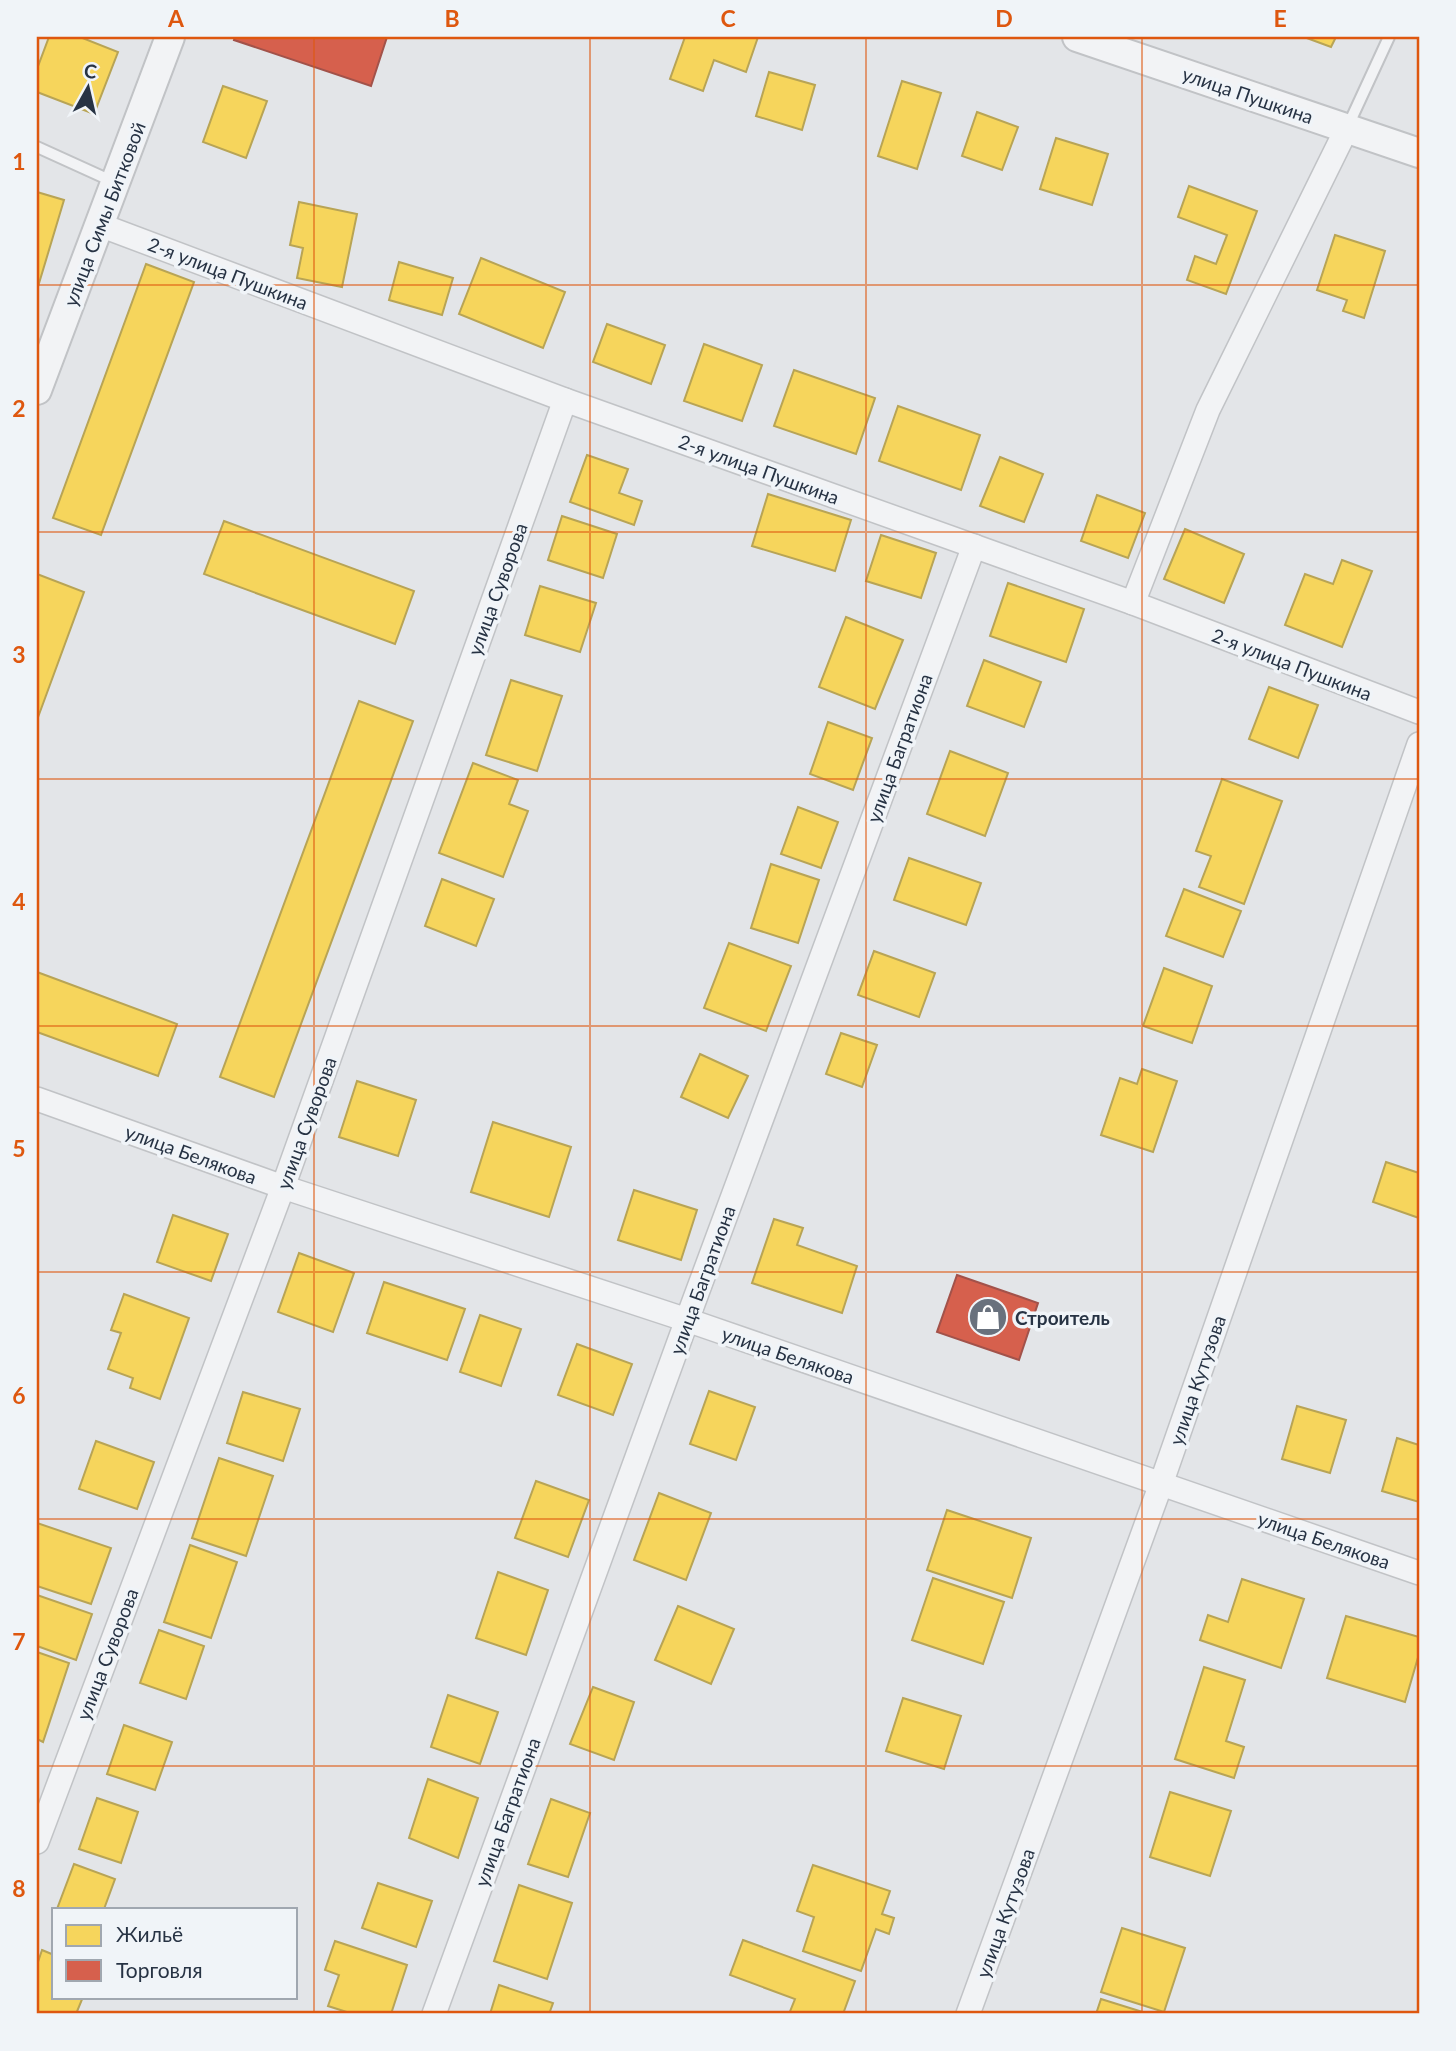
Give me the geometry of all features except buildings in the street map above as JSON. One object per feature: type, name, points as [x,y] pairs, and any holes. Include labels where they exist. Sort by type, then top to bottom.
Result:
[{"type":"street","name":"улица Симы Битковой","points":[[37,390],[170,37]]},
{"type":"street","name":"улица Пушкина","points":[[1077,37],[1419,153]]},
{"type":"street","points":[[1133,603],[1208,410],[1347,128]]},
{"type":"street","name":"2-я улица Пушкина","points":[[100,225],[565,400],[1133,603],[1419,712]]},
{"type":"street","name":"улица Суворова","points":[[37,1842],[283,1187],[565,400]]},
{"type":"street","name":"улица Багратиона","points":[[434,2014],[687,1320],[974,546]]},
{"type":"street","name":"улица Кутузова","points":[[968,2014],[1161,1484],[1419,744]]},
{"type":"street","name":"улица Белякова","points":[[37,1099],[283,1187],[687,1320],[1419,1573]]},
{"type":"lane","points":[[1347,128],[1389,37]]},
{"type":"lane","points":[[37,147],[116,183]]},
{"type":"place","name":"Строитель","points":[[988,1317]]}]
